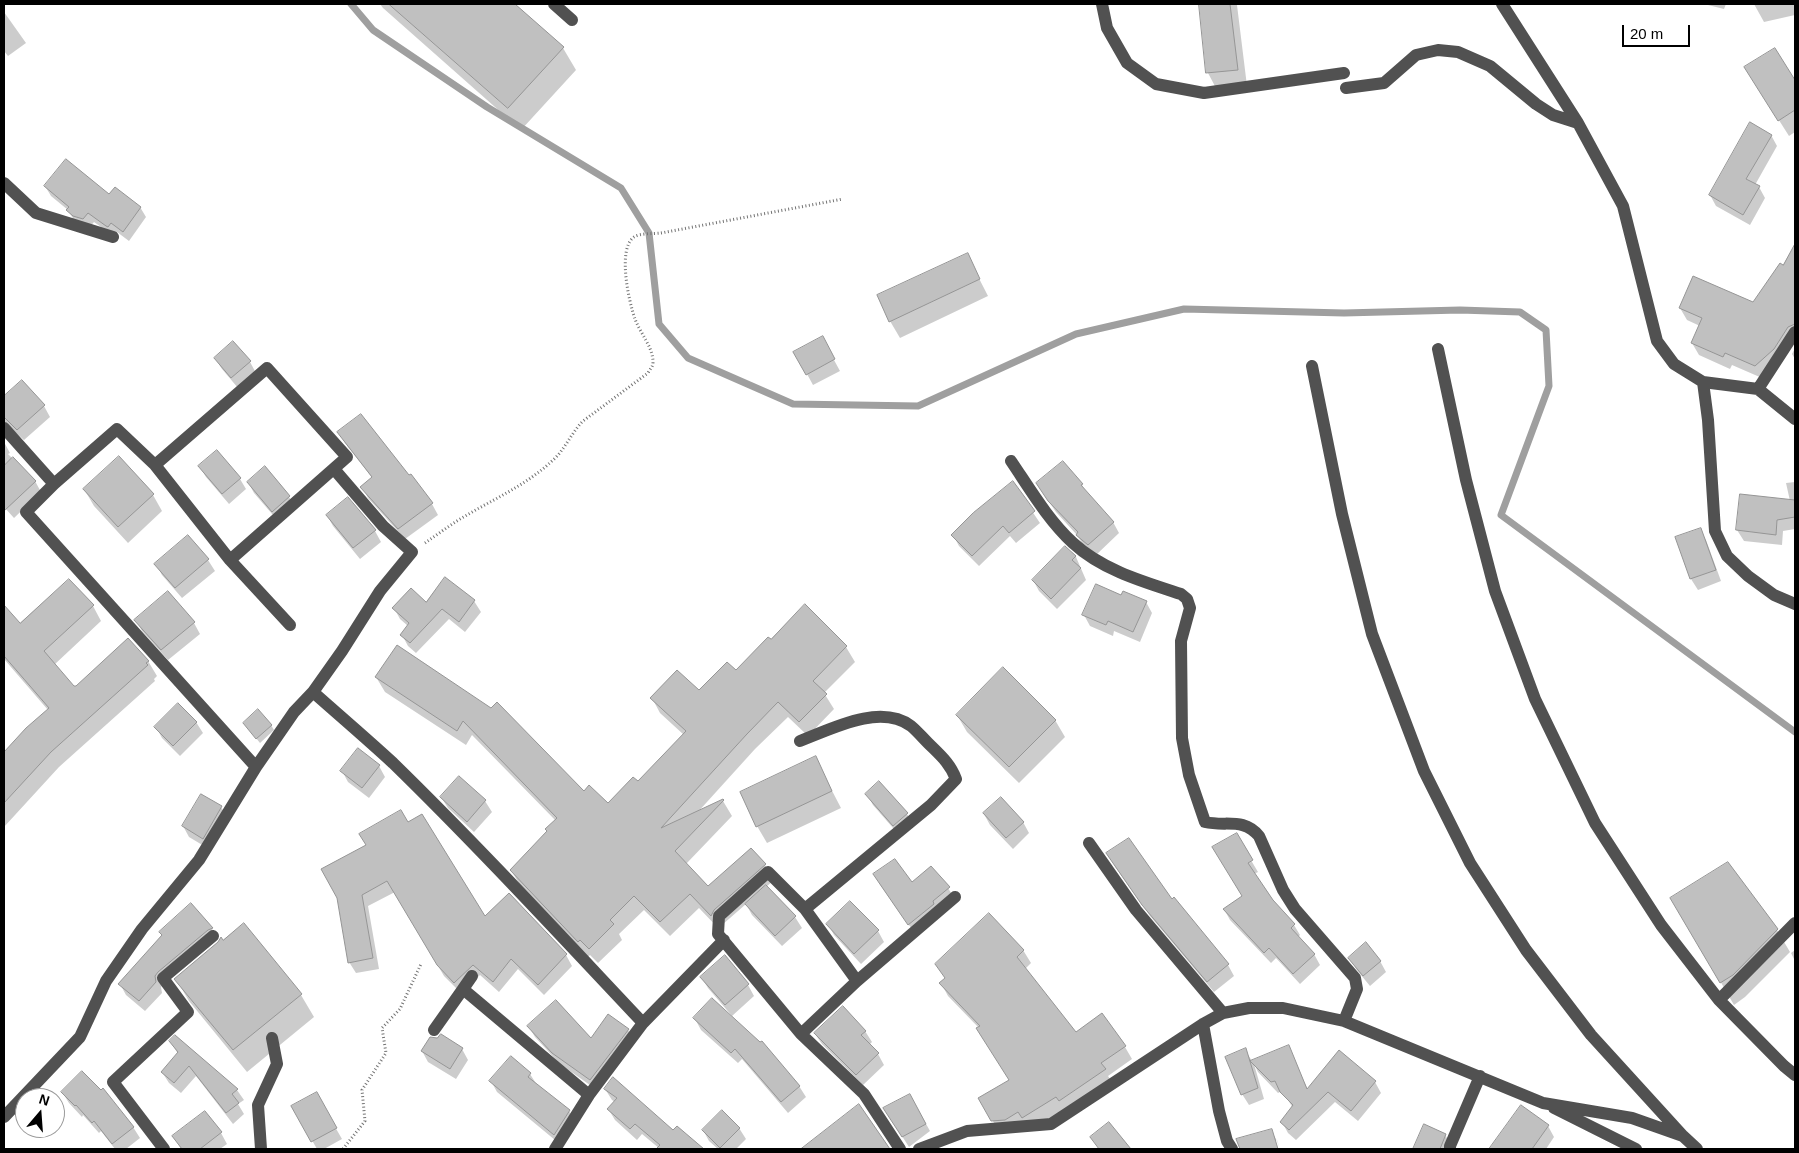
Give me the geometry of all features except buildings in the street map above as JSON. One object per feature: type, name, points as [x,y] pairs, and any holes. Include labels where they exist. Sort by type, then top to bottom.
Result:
[{"type":"street","points":[[554,4],[572,20]]},
{"type":"street","points":[[1102,4],[1107,28],[1127,63],[1156,84],[1204,93],[1344,73]]},
{"type":"street","points":[[1502,4],[1578,123],[1623,206],[1657,341],[1674,364],[1703,382],[1758,389],[1795,419]]},
{"type":"street","points":[[1346,88],[1384,83],[1416,55],[1438,50],[1458,52],[1490,66],[1536,104],[1553,115],[1578,123]]},
{"type":"street","points":[[4,183],[36,213],[113,237]]},
{"type":"street","points":[[1758,389],[1795,332]]},
{"type":"street","points":[[1438,349],[1466,480],[1496,591],[1535,699],[1595,823],[1661,925],[1719,1000],[1795,1075]]},
{"type":"street","points":[[1312,366],[1342,514],[1372,634],[1424,771],[1470,863],[1526,950],[1591,1034],[1697,1149]]},
{"type":"street","points":[[155,465],[267,368],[347,458],[230,560]]},
{"type":"street","points":[[1703,382],[1708,420],[1716,531],[1727,556],[1741,569],[1774,595],[1795,604]]},
{"type":"street","points":[[4,428],[54,484]]},
{"type":"street","points":[[256,767],[26,512],[54,484],[117,429],[155,465],[230,560],[290,625]]},
{"type":"street","points":[[1011,461],[1052,520],[1074,544],[1099,562],[1134,578],[1181,594],[1186,599],[1190,608],[1181,641],[1182,738],[1189,775],[1201,814],[1205,822],[1213,824],[1245,824],[1253,828],[1259,836],[1295,910],[1355,978],[1357,989],[1344,1021]]},
{"type":"street","points":[[4,1118],[80,1037],[106,981],[142,929],[199,860],[256,767],[294,712],[314,692],[380,592],[412,552],[383,526],[334,469]]},
{"type":"street","points":[[314,692],[391,762],[512,883],[643,1023]]},
{"type":"street","points":[[800,741],[850,722],[878,717],[897,719],[911,726],[952,767],[956,779],[931,805],[805,909]]},
{"type":"street","points":[[1089,843],[1136,910],[1223,1013]]},
{"type":"street","points":[[857,981],[805,909],[768,872],[719,916],[718,934],[801,1034],[864,1094],[900,1149]]},
{"type":"street","points":[[801,1034],[857,981],[956,897]]},
{"type":"street","points":[[1719,1000],[1795,923]]},
{"type":"street","points":[[164,1149],[113,1082],[188,1012],[163,978],[213,936]]},
{"type":"street","points":[[555,1149],[589,1095],[643,1023],[724,940]]},
{"type":"street","points":[[434,1030],[472,976]]},
{"type":"street","points":[[463,989],[589,1095]]},
{"type":"street","points":[[919,1149],[967,1131],[1051,1124],[1202,1024],[1223,1013],[1248,1008],[1283,1008],[1344,1021],[1543,1102],[1636,1149]]},
{"type":"street","points":[[1202,1024],[1219,1111],[1227,1141],[1232,1149]]},
{"type":"street","points":[[261,1149],[258,1105],[277,1064],[272,1038]]},
{"type":"street","points":[[1450,1149],[1480,1076]]},
{"type":"street","points":[[1543,1102],[1632,1118],[1683,1136]]},
{"type":"path","points":[[412,552],[456,521],[522,484],[553,461],[574,431],[583,422],[648,373],[653,361],[635,320],[628,293],[625,258],[628,242],[636,236],[843,199]]},
{"type":"path","points":[[343,1149],[366,1121],[362,1090],[386,1053],[382,1028],[400,1010],[421,964]]},
{"type":"waterway","points":[[351,4],[373,30],[487,107],[621,188],[649,233],[659,324],[688,358],[793,404],[918,406],[1076,334],[1184,309],[1344,313],[1460,310],[1520,312],[1546,330],[1549,386],[1501,515],[1795,732]]}]
